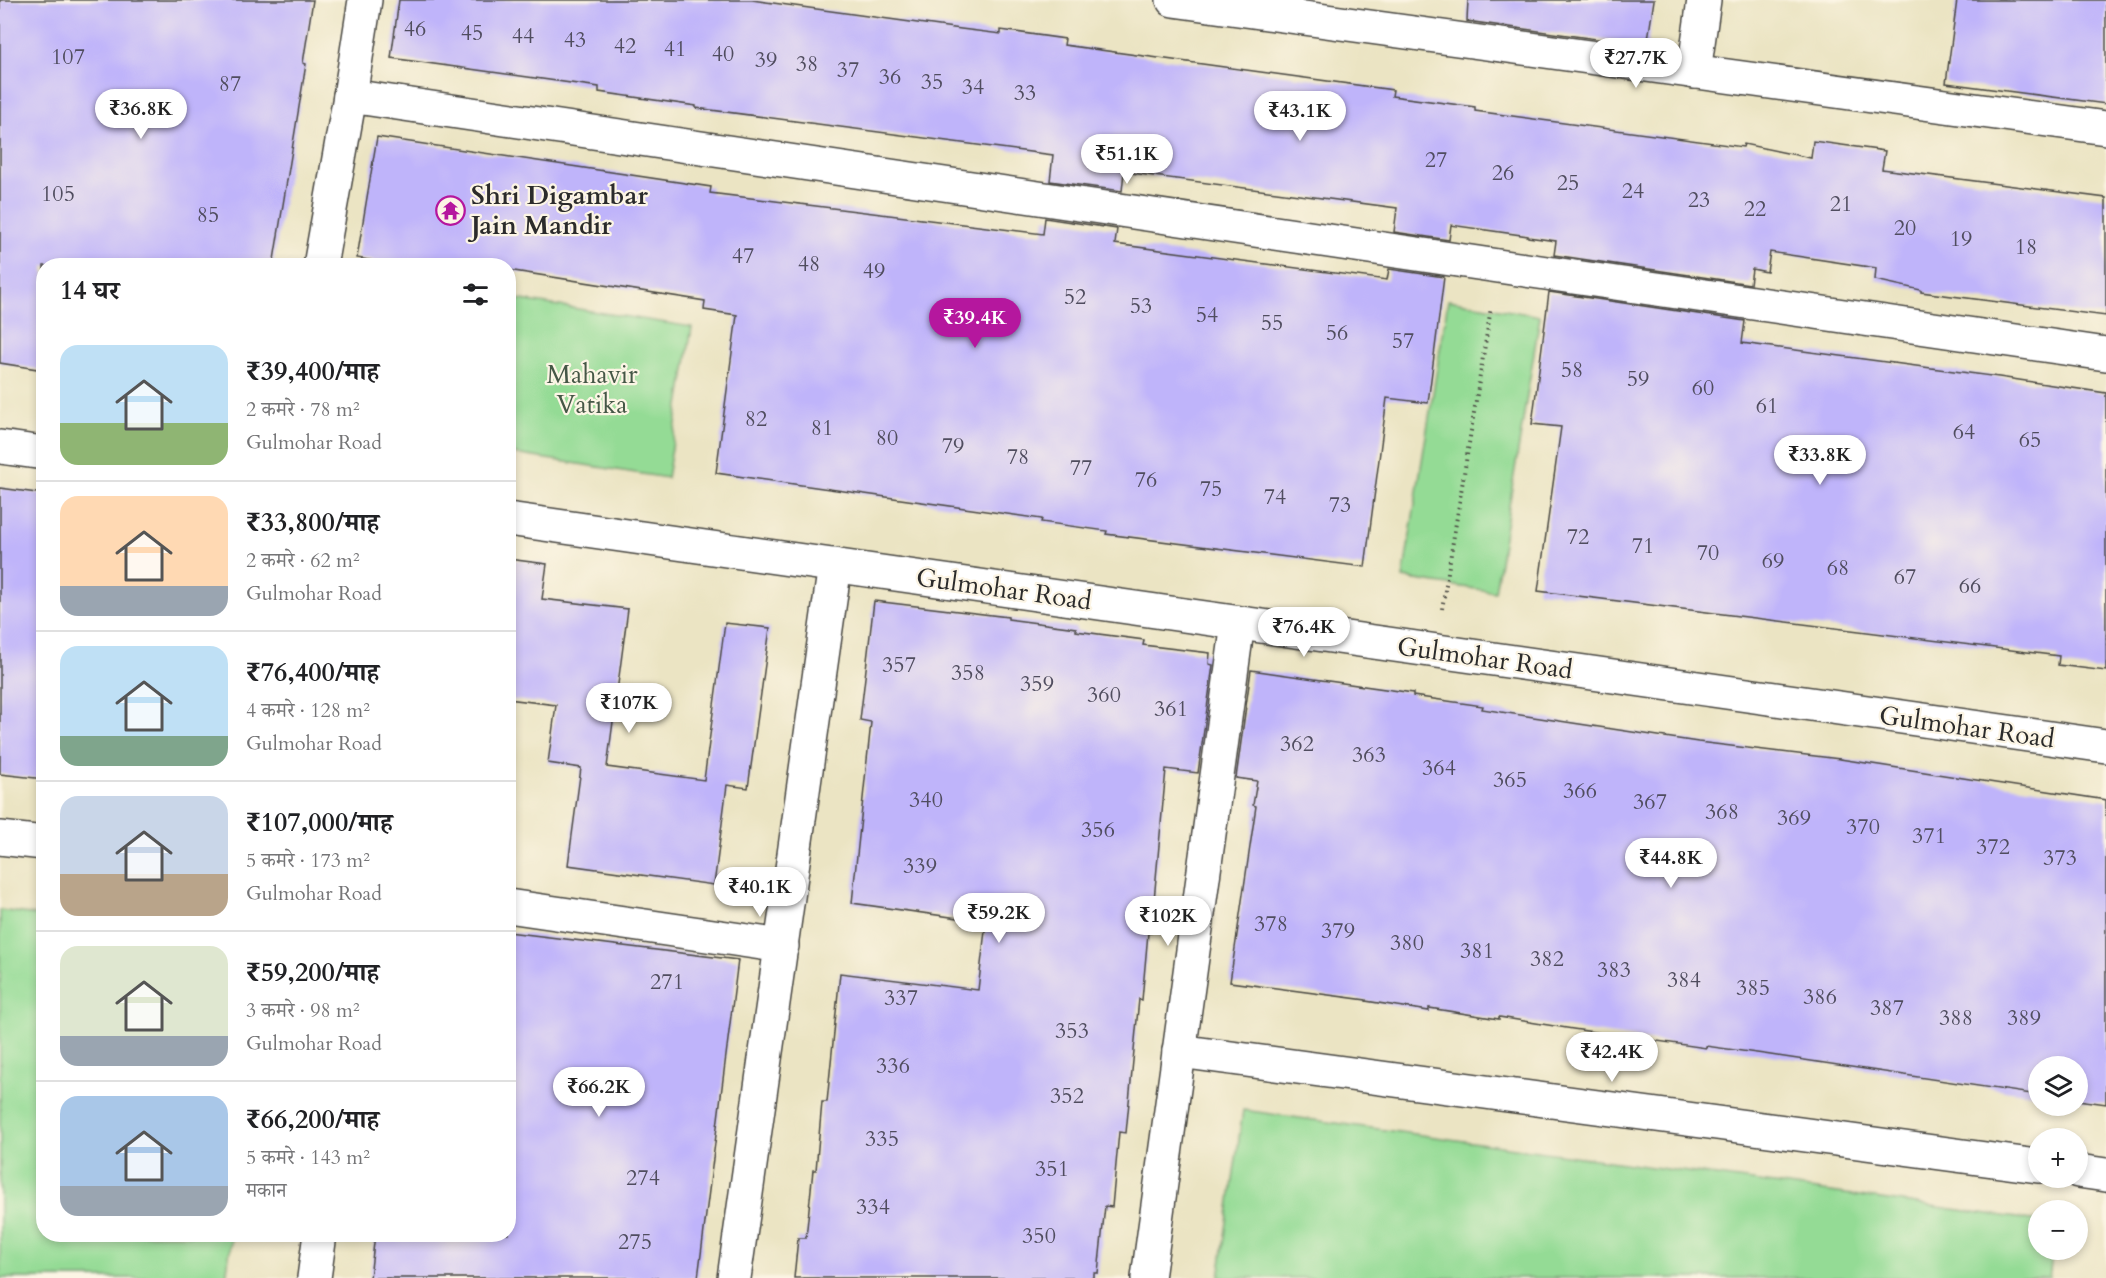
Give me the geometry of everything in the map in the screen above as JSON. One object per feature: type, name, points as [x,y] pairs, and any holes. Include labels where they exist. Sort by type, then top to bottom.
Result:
[{"type":"street","points":[[321,258],[365,0]]},
{"type":"street","points":[[1173,0],[2106,128]]},
{"type":"street","points":[[1694,72],[1704,0]]},
{"type":"street","points":[[350,96],[2106,354]]},
{"type":"street","points":[[0,447],[36,452]]},
{"type":"street","name":"Gulmohar Road","points":[[516,520],[2106,746]]},
{"type":"street","points":[[734,1278],[835,565]]},
{"type":"street","points":[[1148,1278],[1238,623]]},
{"type":"street","points":[[0,838],[36,842]]},
{"type":"street","points":[[516,907],[782,946]]},
{"type":"street","points":[[1179,1051],[2028,1165]]},
{"type":"street","points":[[2088,1172],[2106,1175]]},
{"type":"street","points":[[314,1278],[319,1242]]},
{"type":"path","points":[[1435,651],[1498,266]]},
{"type":"green space","name":"Mahavir Vatika","points":[[516,299],[692,327],[667,478],[516,454]]},
{"type":"green space","points":[[1448,300],[1540,316],[1495,592],[1403,578]]},
{"type":"green space","points":[[0,910],[36,915],[36,1242],[231,1242],[226,1278],[0,1278]]},
{"type":"green space","points":[[1243,1110],[2028,1220],[2028,1260],[2052,1260],[2049,1278],[1219,1278]]},
{"type":"building","points":[[0,0],[313,0],[303,63],[306,64],[274,258],[36,258],[36,369],[0,363]]},
{"type":"building","points":[[399,0],[752,0],[1001,34],[1001,30],[1065,39],[1064,45],[1393,90],[1392,96],[1475,107],[1475,111],[1743,147],[1744,144],[1811,158],[1813,141],[1885,151],[1882,169],[2106,198],[2106,316],[1921,292],[1921,290],[1875,280],[1876,268],[1770,252],[1767,272],[1752,269],[1750,284],[1554,255],[1556,241],[1528,236],[1451,225],[1449,240],[1394,232],[1397,208],[1124,172],[1122,191],[1050,181],[1053,155],[696,108],[696,106],[599,92],[599,87],[391,58]]},
{"type":"building","points":[[1468,0],[1654,0],[1647,46],[1467,21]]},
{"type":"building","points":[[1957,0],[2106,0],[2106,104],[1946,83]]},
{"type":"building","points":[[377,137],[711,187],[710,193],[1043,234],[1045,218],[1117,229],[1115,244],[1387,280],[1389,269],[1444,277],[1428,403],[1387,398],[1365,567],[1106,534],[1107,531],[1041,522],[1042,519],[716,473],[737,315],[704,310],[705,301],[516,271],[516,258],[357,258]]},
{"type":"building","points":[[1549,292],[1745,321],[1742,343],[2106,393],[2106,671],[2058,665],[2059,656],[1538,591],[1561,427],[1532,424]]},
{"type":"building","points":[[0,488],[36,493],[36,778],[0,774]]},
{"type":"building","points":[[516,560],[547,564],[542,599],[628,609],[607,767],[704,780],[725,623],[770,628],[748,788],[727,785],[714,885],[568,865],[581,768],[548,763],[556,705],[516,700]]},
{"type":"building","points":[[874,601],[1008,617],[1008,619],[1076,628],[1076,631],[1144,640],[1143,645],[1210,653],[1209,664],[1213,665],[1198,773],[1166,769],[1151,933],[1148,933],[1142,1000],[1139,999],[1126,1133],[1119,1132],[1112,1207],[1105,1206],[1098,1273],[1094,1273],[1094,1278],[794,1278],[798,1238],[806,1238],[813,1170],[816,1170],[822,1102],[827,1102],[840,973],[978,990],[986,922],[852,903],[871,722],[860,720]]},
{"type":"building","points":[[1251,670],[1413,693],[1413,696],[1483,706],[1482,709],[1553,720],[1698,742],[1840,759],[2106,800],[2106,1104],[2088,1101],[2088,1056],[2028,1056],[2028,1094],[1764,1054],[1706,1046],[1706,1048],[1429,1008],[1429,1011],[1366,1000],[1230,982],[1256,806],[1253,805],[1257,781],[1236,778]]},
{"type":"building","points":[[516,933],[738,960],[698,1278],[370,1278],[374,1242],[516,1242]]},
{"type":"place","name":"Shri Digambar Jain Mandir","points":[[450,210]]}]
